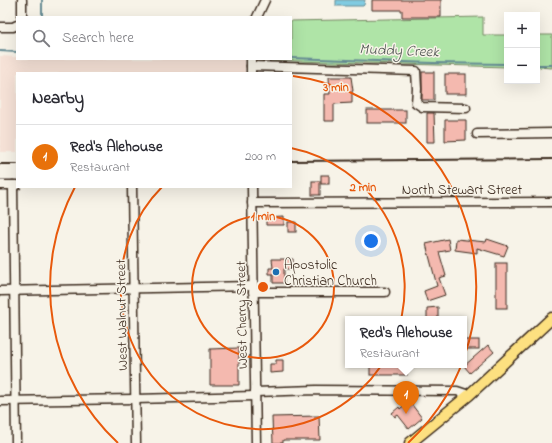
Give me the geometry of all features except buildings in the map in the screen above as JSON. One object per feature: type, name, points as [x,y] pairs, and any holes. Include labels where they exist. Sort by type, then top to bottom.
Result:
[{"type":"main road","points":[[410,443],[469,395],[552,318]]},
{"type":"street","points":[[22,0],[22,16]]},
{"type":"street","points":[[257,16],[265,0]]},
{"type":"street","points":[[0,27],[13,27],[16,26]]},
{"type":"street","points":[[251,66],[416,71],[416,103],[422,107],[466,108]]},
{"type":"street","points":[[477,134],[552,133]]},
{"type":"street","points":[[0,185],[15,185],[14,290],[16,443]]},
{"type":"street","name":"West Walnut Street","points":[[132,188],[136,443]]},
{"type":"street","name":"West Cherry Street","points":[[252,188],[256,443]]},
{"type":"street","name":"North Stewart Street","points":[[252,203],[552,202]]},
{"type":"street","points":[[0,291],[134,288],[384,292]]},
{"type":"street","points":[[0,400],[135,399],[316,390],[457,391],[469,395]]},
{"type":"shaded area","points":[[0,56],[16,57],[16,60],[245,60],[245,72],[16,72],[16,152],[0,152]]},
{"type":"green space","points":[[483,17],[483,35],[504,35],[504,67],[261,60],[292,60],[292,21]]},
{"type":"green space","points":[[540,35],[552,35],[552,68],[540,67]]},
{"type":"water","points":[[336,0],[365,0],[363,6],[336,6]]},
{"type":"waterway","points":[[42,0],[42,16]]},
{"type":"waterway","name":"Muddy Creek","points":[[0,51],[16,52]]},
{"type":"waterway","name":"Muddy Creek","points":[[292,58],[504,64]]},
{"type":"waterway","name":"Muddy Creek","points":[[540,65],[552,65]]},
{"type":"railway","points":[[292,161],[552,159]]},
{"type":"railway","points":[[0,164],[16,164]]},
{"type":"place","name":"Apostolic Christian Church","points":[[276,272]]},
{"type":"place","name":"Red's Alehouse","points":[[406,414]]}]
